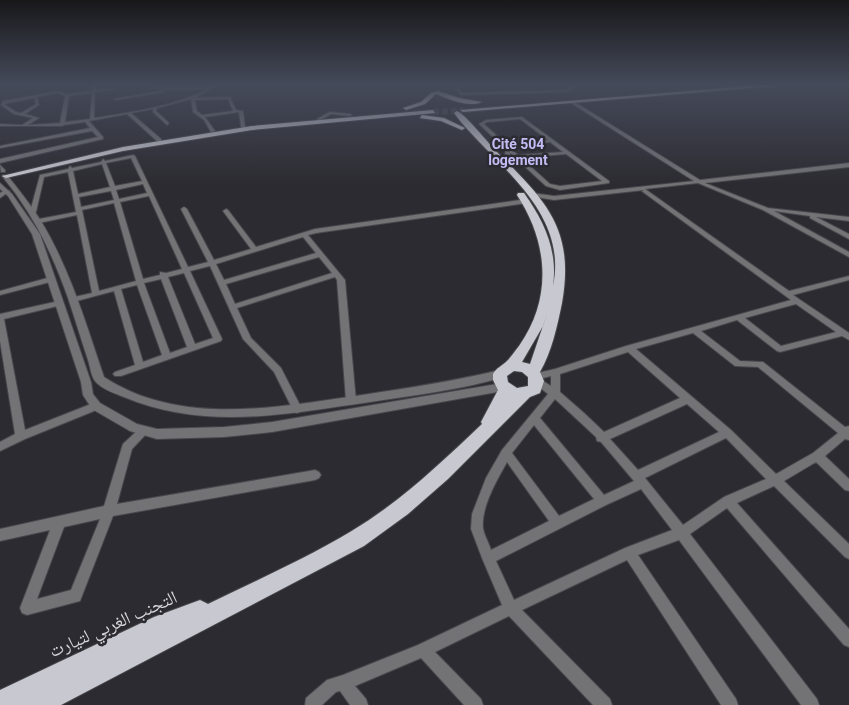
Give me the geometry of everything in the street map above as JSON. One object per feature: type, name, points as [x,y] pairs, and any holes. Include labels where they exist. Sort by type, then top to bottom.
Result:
[{"type":"highway","points":[[3,178],[172,140],[332,118]]},
{"type":"highway","points":[[3,178],[159,140],[243,127],[343,118]]},
{"type":"highway","points":[[319,120],[346,118]]},
{"type":"highway","points":[[432,118],[449,121],[465,128],[487,146],[505,165],[529,198]]},
{"type":"highway","points":[[456,118],[529,198],[544,208],[554,227],[561,253],[560,278],[551,322],[535,376],[525,368],[505,379],[515,393],[526,393]]},
{"type":"highway","points":[[465,128],[472,118]]},
{"type":"highway","name":"التجنب الغربي لتيارت","points":[[484,431],[505,379],[527,344],[539,320],[549,278],[550,261],[543,230],[529,198]]},
{"type":"highway","name":"التجنب الغربي لتيارت","points":[[36,705],[248,594],[306,567],[357,540],[401,508],[442,474],[484,431],[526,393],[535,389],[535,376]]},
{"type":"highway","name":"التجنب الغربي لتيارت","points":[[0,703],[162,625],[248,594]]},
{"type":"street","points":[[21,126],[36,118]]},
{"type":"street","points":[[62,125],[63,118]]},
{"type":"street","points":[[0,125],[62,125],[102,118]]},
{"type":"street","points":[[134,118],[159,140]]},
{"type":"street","points":[[161,118],[167,124]]},
{"type":"street","points":[[203,118],[213,132]]},
{"type":"street","points":[[242,118],[243,127]]},
{"type":"street","points":[[520,118],[550,141],[607,182],[560,188],[548,185],[481,124],[486,121],[520,118]]},
{"type":"street","points":[[594,118],[701,183],[765,209],[847,253]]},
{"type":"street","points":[[0,161],[101,138],[86,121]]},
{"type":"street","points":[[0,147],[93,128]]},
{"type":"street","points":[[505,165],[508,150],[512,146],[550,141]]},
{"type":"street","points":[[487,146],[508,150]]},
{"type":"street","points":[[517,157],[566,153]]},
{"type":"street","points":[[33,212],[42,176],[70,168],[133,156],[184,269],[218,338],[118,374]]},
{"type":"street","points":[[103,161],[113,188],[140,282],[166,357]]},
{"type":"street","points":[[72,300],[163,274],[210,263],[315,231],[529,198],[554,198],[849,167]]},
{"type":"street","points":[[70,168],[96,294]]},
{"type":"street","points":[[3,178],[33,212],[47,235],[99,378],[109,386],[166,407],[215,415],[296,409],[456,384],[505,379]]},
{"type":"street","points":[[3,178],[36,234],[86,382],[88,395],[96,406],[134,428],[157,434],[224,432],[272,427],[405,402],[505,379]]},
{"type":"street","points":[[76,196],[146,182]]},
{"type":"street","points":[[544,208],[558,201],[701,183]]},
{"type":"street","points":[[644,191],[846,335]]},
{"type":"street","points":[[39,221],[116,200],[151,194]]},
{"type":"street","points":[[184,209],[210,263],[222,283],[247,339],[278,370],[296,409]]},
{"type":"street","points":[[765,209],[849,219]]},
{"type":"street","points":[[226,211],[255,250]]},
{"type":"street","points":[[806,214],[849,237]]},
{"type":"street","points":[[305,235],[341,280],[351,401]]},
{"type":"street","points":[[222,283],[320,254]]},
{"type":"street","points":[[163,274],[192,348]]},
{"type":"street","points":[[233,307],[336,274]]},
{"type":"street","points":[[787,294],[849,278]]},
{"type":"street","points":[[0,293],[51,279]]},
{"type":"street","points":[[117,288],[140,366]]},
{"type":"street","points":[[535,376],[556,372],[628,348],[797,301]]},
{"type":"street","points":[[21,436],[0,317],[59,303]]},
{"type":"street","points":[[739,318],[780,349],[846,335]]},
{"type":"street","points":[[312,704],[332,685],[343,683],[423,650],[629,552],[681,533],[728,502],[774,481],[817,456],[848,433],[760,364],[738,364],[694,330]]},
{"type":"street","points":[[628,348],[727,433],[849,553]]},
{"type":"street","points":[[556,372],[554,392],[535,419],[506,453],[490,482],[478,514],[478,529],[488,558],[510,607],[604,705]]},
{"type":"street","points":[[535,376],[601,438],[640,480],[811,705]]},
{"type":"street","points":[[601,438],[688,399]]},
{"type":"street","points":[[0,448],[21,436],[96,406]]},
{"type":"street","points":[[535,419],[602,501]]},
{"type":"street","points":[[59,523],[28,608],[75,596],[108,511],[127,447],[144,430]]},
{"type":"street","points":[[488,558],[602,501],[727,433]]},
{"type":"street","points":[[506,453],[557,523]]},
{"type":"street","points":[[817,456],[849,486]]},
{"type":"street","points":[[0,535],[108,511],[315,475]]},
{"type":"street","points":[[728,502],[849,640]]},
{"type":"street","points":[[629,552],[730,705]]},
{"type":"street","points":[[423,650],[474,705]]},
{"type":"street","points":[[343,683],[360,705]]},
{"type":"district","name":"Cité 504 logement","points":[[518,152]]}]
